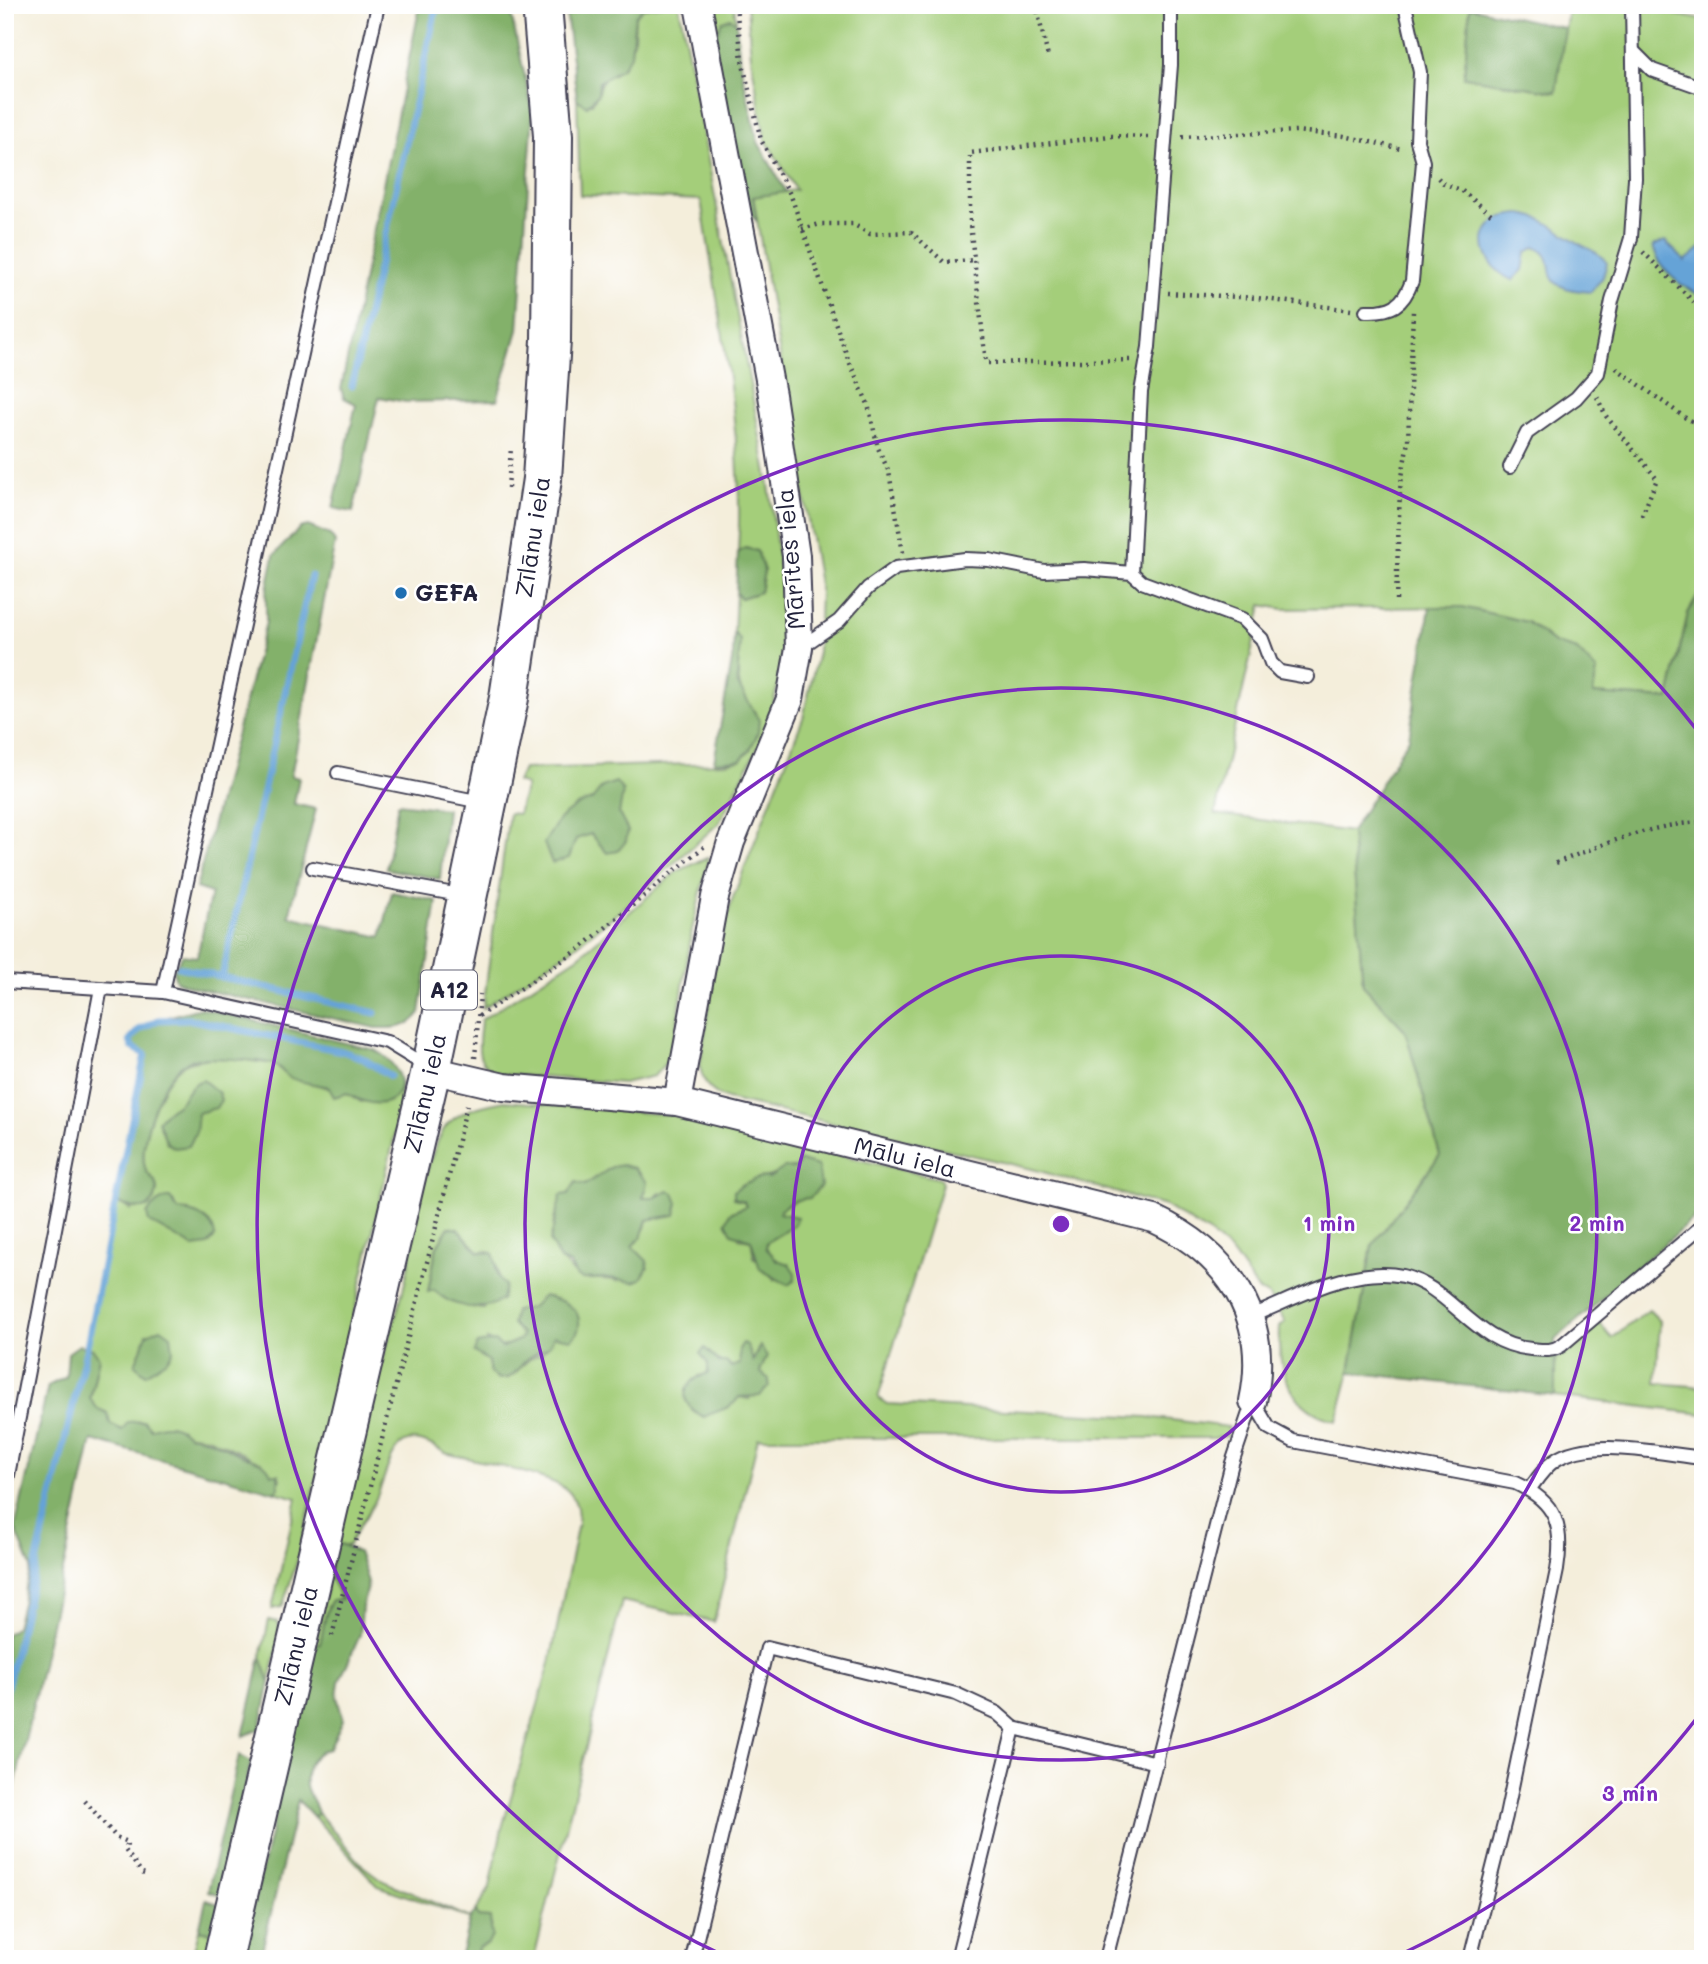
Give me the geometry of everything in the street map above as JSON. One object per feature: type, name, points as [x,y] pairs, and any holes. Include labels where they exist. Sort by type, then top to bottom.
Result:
[{"type":"highway","name":"Zīlānu iela","points":[[223,1959],[431,1070],[488,804],[531,562],[541,479],[551,340],[553,136],[542,5]]},
{"type":"street","name":"Mārītes iela","points":[[677,1102],[707,934],[723,866],[782,723],[796,675],[799,649],[796,556],[772,396],[698,5]]},
{"type":"street","name":"Mālu iela","points":[[431,1070],[504,1087],[677,1102],[1154,1219],[1176,1230],[1214,1257],[1238,1291],[1250,1317],[1258,1360],[1253,1401]]},
{"type":"lane","points":[[163,992],[378,5]]},
{"type":"lane","points":[[1132,573],[1141,392],[1147,353],[1171,65],[1171,5]]},
{"type":"lane","points":[[1366,311],[1385,312],[1406,298],[1412,281],[1423,162],[1417,141],[1420,72],[1405,5]]},
{"type":"lane","points":[[1510,467],[1527,433],[1576,398],[1595,379],[1601,358],[1617,280],[1632,238],[1635,178],[1632,5]]},
{"type":"lane","points":[[1634,52],[1651,70],[1703,88]]},
{"type":"lane","points":[[799,649],[839,621],[880,577],[901,567],[965,559],[989,560],[1044,571],[1084,569],[1132,573],[1142,582],[1242,619],[1262,639],[1271,663],[1280,672],[1308,677]]},
{"type":"lane","points":[[338,773],[488,804]]},
{"type":"lane","points":[[313,868],[469,897]]},
{"type":"lane","points":[[5,982],[163,992],[387,1042],[431,1070]]},
{"type":"lane","points":[[5,1491],[101,988]]},
{"type":"lane","points":[[1250,1317],[1346,1280],[1388,1274],[1416,1281],[1495,1340],[1518,1348],[1549,1351],[1562,1345],[1703,1225]]},
{"type":"lane","points":[[1253,1401],[1269,1428],[1293,1441],[1495,1478],[1529,1490],[1549,1507],[1556,1519],[1560,1552],[1506,1816],[1470,1959]]},
{"type":"lane","points":[[1107,1959],[1232,1463],[1253,1401]]},
{"type":"lane","points":[[1529,1490],[1542,1471],[1556,1460],[1593,1447],[1703,1458]]},
{"type":"lane","points":[[692,1959],[767,1648],[956,1694],[997,1713],[1014,1728],[1157,1763]]},
{"type":"lane","points":[[957,1959],[1014,1728]]},
{"type":"path","points":[[736,5],[742,60],[761,140],[791,196],[848,359],[868,404],[878,448],[889,472],[903,550],[901,567]]},
{"type":"path","points":[[1036,5],[1048,57]]},
{"type":"path","points":[[1147,353],[1132,359],[986,363],[970,224],[970,153],[1111,136],[1164,138],[1296,131],[1344,136],[1400,149],[1410,148],[1417,141]]},
{"type":"path","points":[[1423,162],[1444,184],[1461,190],[1491,215]]},
{"type":"path","points":[[802,229],[820,223],[853,224],[870,234],[911,233],[944,262],[975,260]]},
{"type":"path","points":[[1632,238],[1703,311]]},
{"type":"path","points":[[1152,292],[1257,298],[1315,308],[1366,311]]},
{"type":"path","points":[[1396,600],[1400,489],[1408,441],[1413,309],[1406,298]]},
{"type":"path","points":[[1601,358],[1687,419],[1703,426]]},
{"type":"path","points":[[1595,379],[1597,397],[1606,416],[1657,478],[1640,518]]},
{"type":"path","points":[[506,499],[512,446]]},
{"type":"path","points":[[478,1017],[577,951],[675,868],[741,819]]},
{"type":"path","points":[[1556,863],[1638,831],[1681,822],[1703,822]]},
{"type":"path","points":[[331,1642],[473,1080]]},
{"type":"path","points":[[85,1801],[116,1838],[128,1842],[125,1850],[142,1873],[148,1875]]},
{"type":"green space","points":[[420,5],[509,5],[533,113],[518,330],[497,400],[406,402],[379,397],[353,512],[333,508],[356,404],[344,398],[341,389]]},
{"type":"green space","points":[[565,5],[663,5],[643,8],[635,16],[631,55],[622,68],[599,82],[598,94],[587,106],[577,99]]},
{"type":"green space","points":[[679,5],[769,485],[785,613],[784,661],[766,731],[719,823],[625,907],[573,948],[483,1008],[509,813],[518,814],[526,785],[517,782],[523,769],[725,763],[740,760],[755,712],[743,697],[738,679],[740,640],[734,633],[736,593],[741,598],[760,592],[764,571],[757,551],[745,548],[738,553],[738,465],[734,420],[701,200],[580,195],[577,99],[587,106],[593,102],[602,81],[614,74],[634,42],[635,16],[643,8]]},
{"type":"green space","points":[[708,5],[734,5],[736,22],[730,18],[714,41]]},
{"type":"green space","points":[[747,5],[1162,5],[1177,11],[1178,5],[1468,5],[1470,7],[1464,77],[1555,92],[1569,5],[1627,5],[1703,20],[1703,587],[1688,613],[1669,699],[1593,694],[1577,650],[1554,643],[1527,622],[1462,607],[1283,609],[1262,605],[1215,814],[1351,832],[1363,985],[1405,1030],[1440,1155],[1372,1246],[1350,1372],[1337,1421],[1308,1408],[1290,1387],[1284,1373],[1279,1343],[1279,1327],[1285,1322],[1268,1295],[1259,1291],[1233,1254],[1213,1236],[1165,1206],[1032,1169],[727,1099],[705,1083],[700,1066],[715,963],[732,900],[803,718],[818,652],[820,590],[753,196],[796,190],[765,139],[751,57]]},
{"type":"green space","points":[[1470,7],[1565,28],[1556,92],[1464,77]]},
{"type":"green space","points":[[730,18],[736,22],[740,63],[758,142],[786,192],[753,197],[757,222],[745,206],[714,41],[722,21]]},
{"type":"green space","points":[[308,526],[330,535],[335,542],[291,776],[299,778],[294,804],[316,809],[289,916],[381,937],[392,892],[437,901],[420,1013],[411,1022],[401,1026],[376,1028],[192,987],[176,981],[173,971],[182,955],[197,957],[211,893],[196,888],[266,622],[266,594],[274,555],[300,528]]},
{"type":"green space","points":[[745,548],[757,551],[764,571],[760,592],[741,598],[736,593],[738,553]]},
{"type":"green space","points":[[1703,587],[1703,1210],[1555,1340],[1555,1396],[1350,1372],[1372,1246],[1440,1155],[1405,1030],[1363,985],[1351,832],[1409,738],[1430,607],[1462,607],[1527,622],[1554,643],[1577,650],[1597,671],[1593,694],[1669,699],[1688,613]]},
{"type":"green space","points":[[734,633],[740,640],[737,683],[759,720],[758,733],[750,750],[740,760],[714,762],[733,655]]},
{"type":"green space","points":[[616,782],[623,791],[619,814],[628,831],[626,841],[618,851],[607,853],[591,834],[576,839],[569,858],[552,863],[544,843],[560,818],[577,805],[592,800],[602,787]]},
{"type":"green space","points":[[398,803],[447,809],[440,879],[386,869]]},
{"type":"green space","points":[[709,857],[692,930],[672,1056],[654,1076],[623,1083],[499,1074],[485,1064],[479,1052],[481,1020],[579,956],[676,872]]},
{"type":"green space","points":[[201,1008],[375,1050],[389,1061],[397,1073],[400,1084],[397,1094],[390,1101],[379,1104],[347,1093],[334,1097],[329,1087],[291,1078],[269,1063],[247,1060],[191,1060],[171,1077],[154,1107],[149,1124],[144,1156],[146,1171],[157,1187],[155,1199],[146,1207],[140,1208],[121,1204],[115,1201],[145,1055],[132,1047],[130,1040],[154,1022]]},
{"type":"green space","points":[[215,1056],[274,1064],[289,1077],[347,1093],[361,1102],[397,1093],[401,1082],[400,1112],[298,1559],[282,1607],[272,1609],[297,1498],[275,1492],[280,1479],[278,1474],[271,1474],[248,1456],[208,1437],[151,1430],[122,1430],[110,1424],[90,1400],[99,1357],[87,1346],[115,1201],[131,1210],[155,1181],[145,1168],[144,1144],[158,1099],[172,1074],[184,1064]],"holes":[[[173,1201],[178,1210],[189,1211],[193,1247],[149,1222],[148,1214],[151,1208]]]},
{"type":"green space","points":[[203,1080],[219,1093],[221,1100],[216,1108],[198,1113],[196,1132],[189,1146],[175,1148],[167,1143],[158,1121],[179,1103],[191,1087]]},
{"type":"green space","points":[[505,1101],[673,1115],[940,1179],[942,1184],[878,1398],[887,1404],[1147,1417],[1229,1427],[1227,1436],[1215,1438],[758,1438],[714,1622],[622,1601],[534,1959],[476,1959],[478,1948],[488,1944],[492,1924],[478,1917],[476,1911],[490,1887],[502,1828],[550,1663],[578,1523],[574,1499],[561,1486],[548,1480],[445,1453],[427,1443],[413,1440],[403,1443],[396,1451],[374,1503],[349,1545],[335,1546],[404,1287],[429,1164],[444,1129],[456,1117],[472,1109]],"holes":[[[612,1167],[646,1190],[643,1198],[654,1198],[660,1193],[665,1215],[647,1220],[645,1228],[632,1246],[618,1281],[580,1278],[560,1260],[553,1224],[563,1202]],[[796,1168],[800,1199],[782,1207],[778,1214],[787,1230],[767,1242],[766,1248],[777,1260],[774,1279],[754,1257],[751,1240],[739,1238],[730,1213],[746,1206],[744,1201],[737,1200],[740,1185]],[[449,1227],[458,1229],[479,1252],[489,1251],[496,1263],[500,1282],[484,1309],[457,1304],[434,1290],[428,1291],[437,1246]],[[550,1297],[558,1301],[542,1354],[531,1358],[507,1379],[490,1373],[487,1340],[502,1348],[522,1339],[520,1310],[527,1312],[536,1308],[539,1299]],[[750,1351],[750,1360],[753,1361],[757,1351],[760,1372],[749,1399],[739,1397],[704,1417],[693,1411],[686,1401],[699,1376],[709,1374],[712,1357],[731,1367],[740,1364],[741,1354]]]},
{"type":"green space","points":[[800,1161],[818,1166],[821,1186],[810,1198],[792,1202],[781,1210],[779,1213],[797,1217],[795,1224],[767,1242],[766,1248],[777,1260],[789,1264],[795,1273],[795,1280],[788,1285],[760,1269],[751,1240],[732,1233],[726,1222],[730,1213],[746,1206],[744,1201],[734,1198],[737,1188],[756,1179],[769,1178],[784,1168],[796,1168]]},
{"type":"green space","points":[[622,1165],[634,1168],[647,1182],[643,1198],[654,1198],[668,1191],[674,1193],[678,1203],[675,1215],[647,1220],[641,1238],[632,1246],[647,1261],[648,1267],[641,1279],[634,1282],[577,1277],[570,1264],[560,1260],[550,1241],[561,1195],[568,1194],[576,1182],[585,1185],[612,1167]]},
{"type":"green space","points":[[170,1198],[178,1210],[196,1214],[211,1225],[215,1237],[208,1245],[193,1247],[149,1222],[147,1214],[151,1208]]},
{"type":"green space","points":[[449,1227],[458,1229],[479,1252],[493,1253],[497,1275],[505,1285],[502,1300],[485,1306],[467,1307],[449,1301],[434,1290],[428,1292],[437,1246]]},
{"type":"green space","points":[[543,1296],[561,1301],[574,1309],[579,1323],[575,1336],[571,1339],[554,1336],[546,1348],[530,1357],[513,1374],[498,1379],[490,1373],[488,1361],[474,1352],[477,1344],[494,1341],[502,1347],[521,1339],[522,1334],[512,1324],[515,1311],[531,1308]]},
{"type":"green space","points":[[1649,1310],[1660,1321],[1656,1383],[1703,1387],[1703,1414],[1555,1396],[1555,1358],[1574,1347],[1598,1321],[1612,1338]]},
{"type":"green space","points":[[161,1328],[171,1335],[173,1351],[167,1360],[146,1374],[135,1365],[147,1334]]},
{"type":"green space","points":[[743,1343],[747,1345],[753,1361],[760,1346],[767,1356],[760,1372],[769,1379],[769,1386],[760,1396],[739,1397],[728,1407],[704,1417],[695,1412],[689,1406],[685,1394],[692,1382],[708,1373],[708,1364],[700,1353],[705,1348],[719,1362],[726,1362],[731,1367],[740,1364],[739,1349]]},
{"type":"green space","points":[[79,1345],[93,1349],[99,1357],[90,1399],[98,1409],[108,1413],[110,1424],[122,1430],[128,1422],[144,1421],[151,1429],[161,1425],[175,1426],[188,1435],[209,1440],[266,1465],[271,1474],[278,1474],[279,1488],[275,1492],[92,1440],[5,1831],[5,1635],[16,1627],[31,1567],[15,1528],[48,1386],[66,1377],[68,1353]]},
{"type":"green space","points":[[340,1544],[358,1552],[368,1582],[362,1607],[360,1635],[339,1682],[337,1696],[343,1720],[329,1749],[310,1762],[306,1773],[306,1786],[318,1813],[314,1817],[298,1800],[260,1959],[241,1959],[314,1645],[320,1643],[329,1604],[332,1600],[342,1599],[329,1575],[335,1546]]},
{"type":"green space","points":[[329,1575],[342,1599],[328,1605],[326,1631],[320,1644],[315,1645]]},
{"type":"green space","points":[[269,1620],[278,1622],[280,1633],[270,1682],[261,1657]]},
{"type":"green space","points":[[261,1657],[270,1682],[260,1729],[243,1736]]},
{"type":"green space","points":[[239,1755],[251,1762],[221,1895],[208,1891]]},
{"type":"green space","points":[[318,1813],[363,1866],[383,1881],[470,1918],[378,1886],[314,1817]]},
{"type":"green space","points":[[206,1900],[219,1904],[212,1933],[199,1930]]},
{"type":"green space","points":[[476,1911],[478,1917],[490,1918],[492,1936],[488,1944],[478,1948],[476,1959],[460,1959],[470,1918]]},
{"type":"green space","points":[[199,1930],[212,1933],[205,1959],[192,1959]]},
{"type":"water","points":[[1521,214],[1545,222],[1604,259],[1607,263],[1603,277],[1591,292],[1559,285],[1553,280],[1548,259],[1535,247],[1526,253],[1523,270],[1513,280],[1498,271],[1484,247],[1487,230],[1500,218]]},
{"type":"water","points":[[1665,241],[1685,261],[1703,246],[1703,293],[1698,294],[1683,286],[1659,262],[1653,246]]},
{"type":"waterway","points":[[352,386],[437,5]]},
{"type":"waterway","points":[[222,977],[311,576]]},
{"type":"waterway","points":[[179,967],[375,1013]]},
{"type":"waterway","points":[[5,1696],[87,1346],[145,1054],[132,1047],[130,1040],[139,1030],[158,1020],[188,1019],[342,1051],[362,1058],[390,1076]]},
{"type":"place","name":"GEFA","points":[[401,593]]}]
